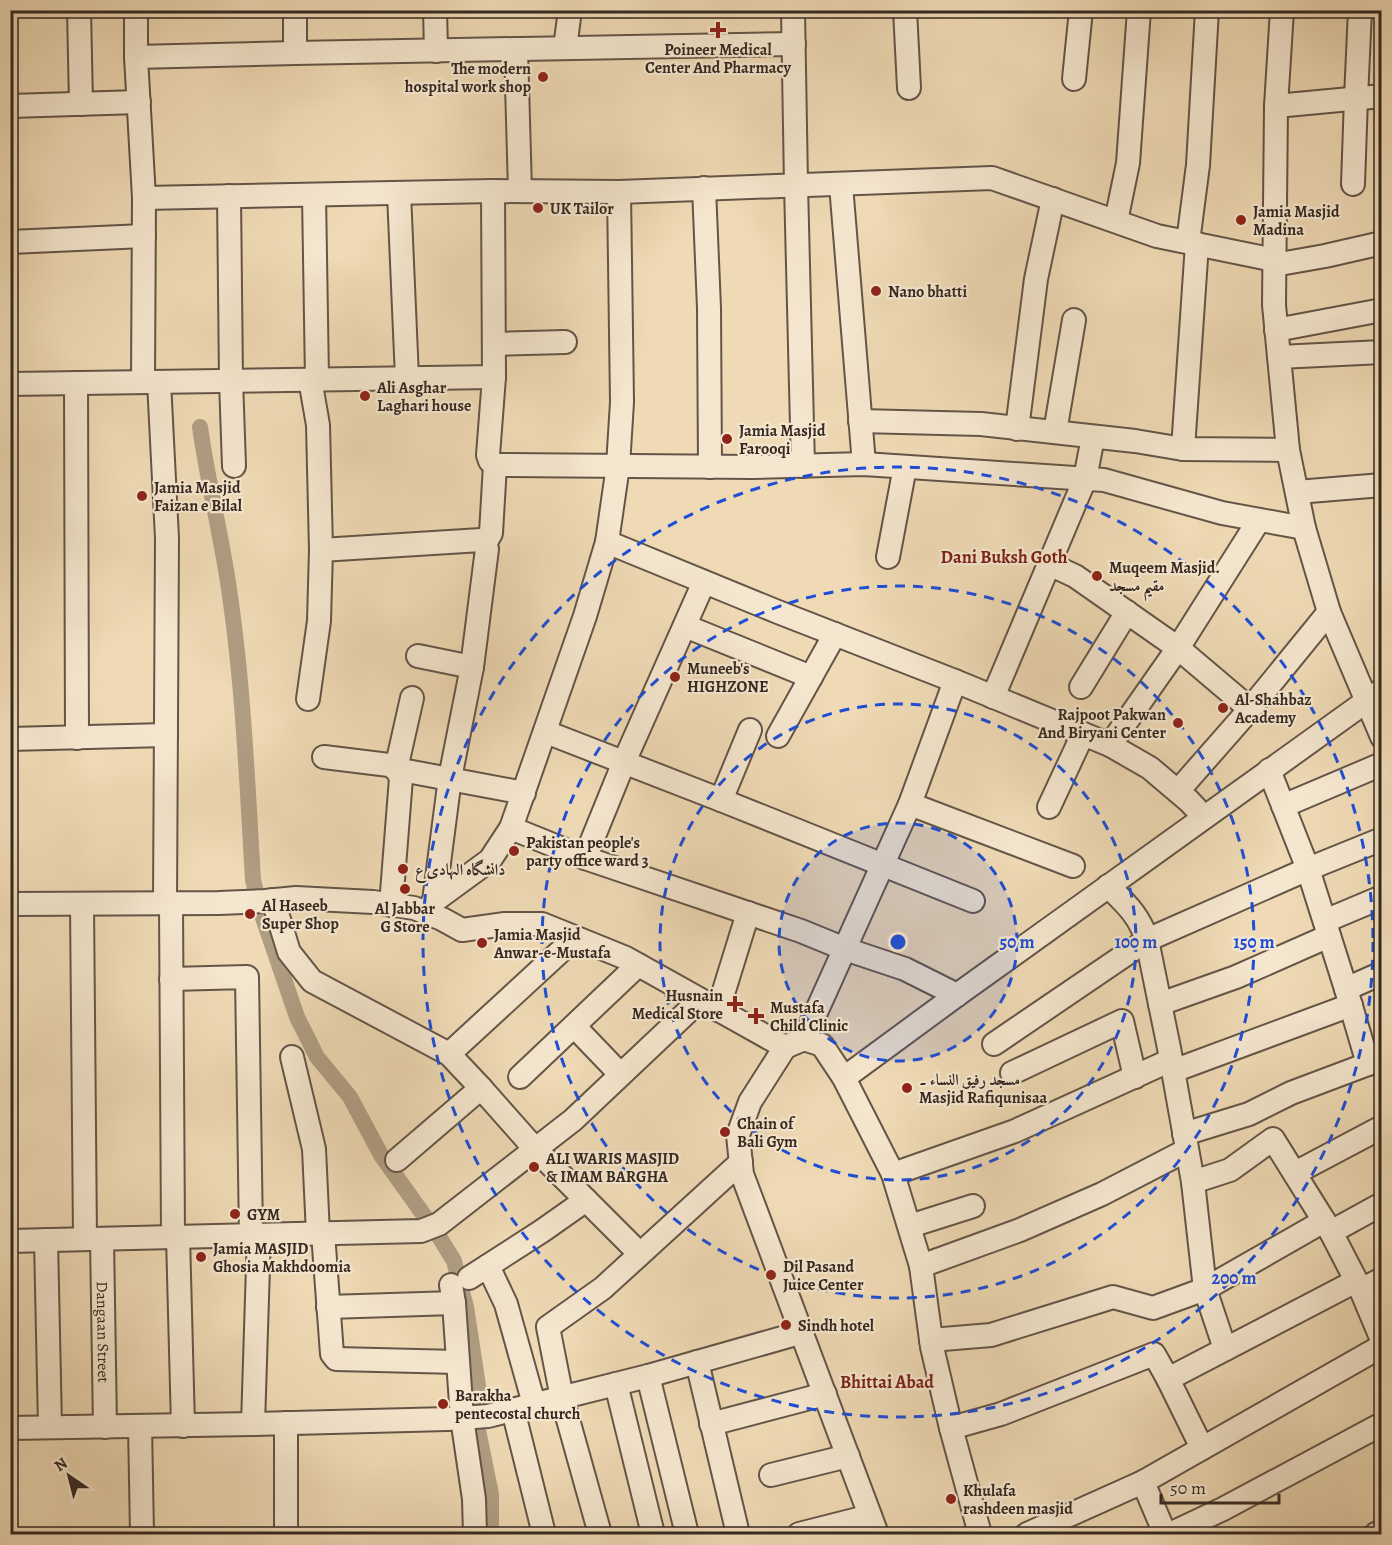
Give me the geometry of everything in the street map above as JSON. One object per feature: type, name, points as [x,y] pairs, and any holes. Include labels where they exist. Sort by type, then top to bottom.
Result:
[{"type":"street","points":[[80,10],[81,104]]},
{"type":"street","points":[[136,10],[136,57],[151,382],[167,538],[168,904],[183,1426]]},
{"type":"street","points":[[294,10],[295,52]]},
{"type":"street","points":[[435,10],[436,51]]},
{"type":"street","points":[[566,48],[570,10]]},
{"type":"street","points":[[793,10],[803,466]]},
{"type":"street","points":[[905,10],[909,88]]},
{"type":"street","points":[[1074,78],[1081,10]]},
{"type":"street","points":[[1116,221],[1128,163],[1139,10]]},
{"type":"street","points":[[1183,449],[1192,243],[1207,10]]},
{"type":"street","points":[[1282,10],[1276,106],[1274,305],[1288,450],[1304,528],[1329,612],[1374,696],[1382,736]]},
{"type":"street","points":[[1353,184],[1360,10]]},
{"type":"street","points":[[136,57],[295,52],[794,44]]},
{"type":"street","points":[[516,49],[520,191]]},
{"type":"street","points":[[1276,106],[1382,96]]},
{"type":"street","points":[[10,106],[139,102]]},
{"type":"street","points":[[144,198],[493,191],[619,192],[992,178],[1157,236],[1274,262],[1325,256],[1382,243]]},
{"type":"street","points":[[841,185],[864,464]]},
{"type":"street","points":[[704,188],[709,308],[711,467]]},
{"type":"street","points":[[493,191],[494,377],[488,455],[490,461],[495,465],[711,467],[864,464],[1085,478],[1104,480],[1222,513],[1304,528]]},
{"type":"street","points":[[10,904],[168,904],[296,898],[373,902],[414,908],[430,907],[490,860],[511,828],[524,793],[585,616],[607,542],[618,466],[622,402],[619,192]]},
{"type":"street","points":[[399,193],[407,378]]},
{"type":"street","points":[[308,699],[319,621],[321,550],[318,425],[314,379],[314,195]]},
{"type":"street","points":[[229,196],[234,466]]},
{"type":"street","points":[[1017,429],[1036,279],[1053,199]]},
{"type":"street","points":[[10,242],[144,236]]},
{"type":"street","points":[[1276,330],[1382,310]]},
{"type":"street","points":[[1055,432],[1074,320]]},
{"type":"street","points":[[494,344],[566,342]]},
{"type":"street","points":[[1279,357],[1382,352]]},
{"type":"street","points":[[10,384],[494,377]]},
{"type":"street","points":[[76,383],[77,738]]},
{"type":"street","points":[[860,421],[981,424],[1135,441],[1183,449],[1288,450]]},
{"type":"street","points":[[993,697],[1085,478],[1094,437]]},
{"type":"street","points":[[485,544],[490,532],[495,465]]},
{"type":"street","points":[[888,556],[905,467]]},
{"type":"street","points":[[1297,492],[1382,485]]},
{"type":"street","points":[[1110,746],[1178,648],[1259,520]]},
{"type":"street","points":[[321,550],[481,540],[487,549],[472,667],[450,778],[430,907]]},
{"type":"street","points":[[607,542],[1110,746],[1150,768],[1204,817]]},
{"type":"street","points":[[1049,564],[1075,576],[1178,648],[1250,709]]},
{"type":"street","points":[[585,858],[624,762],[704,582]]},
{"type":"street","points":[[1081,687],[1127,612]]},
{"type":"street","points":[[1178,791],[1250,709],[1329,612]]},
{"type":"street","points":[[685,626],[811,677]]},
{"type":"street","points":[[778,736],[835,634]]},
{"type":"street","points":[[418,656],[472,667]]},
{"type":"street","points":[[799,1534],[873,1525],[742,1174],[738,1135],[750,1102],[794,1043],[846,949],[910,804],[954,681]]},
{"type":"street","points":[[844,1078],[1374,696]]},
{"type":"street","points":[[391,905],[401,778],[396,769],[412,698]]},
{"type":"street","points":[[721,800],[750,730]]},
{"type":"street","points":[[546,732],[973,901]]},
{"type":"street","points":[[1049,807],[1083,734]]},
{"type":"street","points":[[10,739],[166,735]]},
{"type":"street","points":[[324,757],[389,765],[396,769],[524,793]]},
{"type":"street","points":[[1283,806],[1382,764]]},
{"type":"street","points":[[921,1266],[1020,1230],[1102,1194],[1186,1142],[1291,1093],[1375,1058],[1349,997],[1308,869],[1269,770]]},
{"type":"street","points":[[910,804],[1073,866]]},
{"type":"street","points":[[511,828],[585,858],[801,931],[905,969],[957,995]]},
{"type":"street","points":[[994,1044],[1148,940],[1382,839]]},
{"type":"street","points":[[1108,886],[1142,924],[1148,940],[1193,1182],[1205,1289],[1225,1349]]},
{"type":"street","points":[[1160,1004],[1236,977],[1382,897]]},
{"type":"street","points":[[263,901],[289,952],[312,981],[448,1054],[535,1149],[640,1254]]},
{"type":"street","name":"Dangaan Street","points":[[82,904],[93,1239],[105,1426]]},
{"type":"street","points":[[430,907],[462,930],[506,924],[542,924],[626,958],[709,1005],[794,1043],[822,1045],[844,1078],[893,1174],[910,1226],[921,1266],[931,1340],[951,1428],[980,1534]]},
{"type":"street","points":[[10,1241],[321,1233],[430,1227],[573,1120],[620,1074],[709,1005],[748,913]]},
{"type":"street","points":[[448,1054],[575,938]]},
{"type":"street","points":[[520,1077],[638,965]]},
{"type":"street","points":[[893,1174],[1015,1131],[1135,1077],[1172,1066],[1349,997],[1382,973]]},
{"type":"street","points":[[171,979],[247,977],[255,1235],[253,1424]]},
{"type":"street","points":[[1012,1073],[1122,1021],[1135,1077]]},
{"type":"street","points":[[574,1026],[620,1074]]},
{"type":"street","points":[[292,1057],[314,1149],[332,1354],[336,1359],[458,1362]]},
{"type":"street","points":[[397,1160],[481,1088]]},
{"type":"street","points":[[1295,1173],[1382,1127]]},
{"type":"street","points":[[1027,1534],[1143,1482],[1380,1352],[1359,1285],[1328,1226],[1273,1139],[1230,1170],[1193,1182]]},
{"type":"street","points":[[600,1534],[562,1398],[548,1327],[603,1288],[741,1162]]},
{"type":"street","points":[[328,1307],[458,1288],[586,1200]]},
{"type":"street","points":[[931,1340],[991,1335],[1113,1297],[1153,1308],[1205,1289],[1328,1226],[1382,1204]]},
{"type":"street","points":[[910,1226],[973,1206]]},
{"type":"street","points":[[46,1240],[50,1427]]},
{"type":"street","points":[[488,1266],[506,1304],[544,1534]]},
{"type":"street","points":[[1168,1379],[1359,1285],[1382,1279]]},
{"type":"street","points":[[458,1288],[458,1362],[472,1417],[475,1534]]},
{"type":"street","points":[[10,1428],[183,1426],[472,1417],[562,1398],[648,1376],[802,1332]]},
{"type":"street","points":[[951,1428],[1001,1414],[1154,1354],[1202,1448]]},
{"type":"street","points":[[697,1362],[738,1534]]},
{"type":"street","points":[[648,1376],[687,1534]]},
{"type":"street","points":[[616,1384],[653,1534]]},
{"type":"street","points":[[711,1424],[825,1394]]},
{"type":"street","points":[[286,1423],[286,1534]]},
{"type":"street","points":[[1143,1482],[1168,1534],[1223,1509],[1382,1424]]},
{"type":"street","points":[[140,1426],[142,1534]]},
{"type":"street","points":[[771,1474],[848,1456]]},
{"type":"street","points":[[1376,1534],[1382,1531]]},
{"type":"waterway","points":[[200,427],[224,557],[237,651],[253,880],[262,915],[297,1017],[317,1057],[350,1097],[381,1155],[454,1261],[466,1307],[479,1392],[478,1430],[491,1494],[491,1534]]},
{"type":"place","name":"Poineer Medical Center And Pharmacy","points":[[718,30]]},
{"type":"place","name":"The modern hospital work shop","points":[[543,77]]},
{"type":"place","name":"UK Tailor","points":[[538,208]]},
{"type":"place","name":"Jamia Masjid Madina","points":[[1241,220]]},
{"type":"place","name":"Nano bhatti","points":[[876,291]]},
{"type":"place","name":"Ali Asghar Laghari house","points":[[365,396]]},
{"type":"place","name":"Jamia Masjid Farooqi","points":[[727,439]]},
{"type":"place","name":"Jamia Masjid Faizan e Bilal","points":[[142,496]]},
{"type":"place","name":"Muqeem Masjid. مقیم مسجد","points":[[1097,576]]},
{"type":"place","name":"Muneeb's HIGHZONE","points":[[675,677]]},
{"type":"place","name":"Al-Shahbaz Academy","points":[[1223,708]]},
{"type":"place","name":"Rajpoot Pakwan And Biryani Center","points":[[1178,723]]},
{"type":"place","name":"Pakistan people's party office ward 3","points":[[514,851]]},
{"type":"place","name":"دانشگاہ الہادی ع","points":[[403,869]]},
{"type":"place","name":"Al Jabbar G Store","points":[[405,889]]},
{"type":"place","name":"Al Haseeb Super Shop","points":[[250,914]]},
{"type":"place","name":"Jamia Masjid Anwar-e-Mustafa","points":[[482,943]]},
{"type":"place","name":"Husnain Medical Store","points":[[735,1004]]},
{"type":"place","name":"Mustafa Child Clinic","points":[[756,1016]]},
{"type":"place","name":"مسجد رفیق النساء ۔ Masjid Rafiqunisaa","points":[[907,1088]]},
{"type":"place","name":"Chain of Bali Gym","points":[[725,1132]]},
{"type":"place","name":"ALI WARIS MASJID & IMAM BARGHA","points":[[534,1167]]},
{"type":"place","name":"GYM","points":[[235,1214]]},
{"type":"place","name":"Jamia MASJID Ghosia Makhdoomia","points":[[201,1257]]},
{"type":"place","name":"Dil Pasand Juice Center","points":[[771,1275]]},
{"type":"place","name":"Sindh hotel","points":[[786,1325]]},
{"type":"place","name":"Barakha pentecostal church","points":[[443,1404]]},
{"type":"place","name":"Khulafa rashdeen masjid","points":[[951,1499]]},
{"type":"district","name":"Dani Buksh Goth","points":[[1004,557]]},
{"type":"district","name":"Bhittai Abad","points":[[887,1382]]}]
